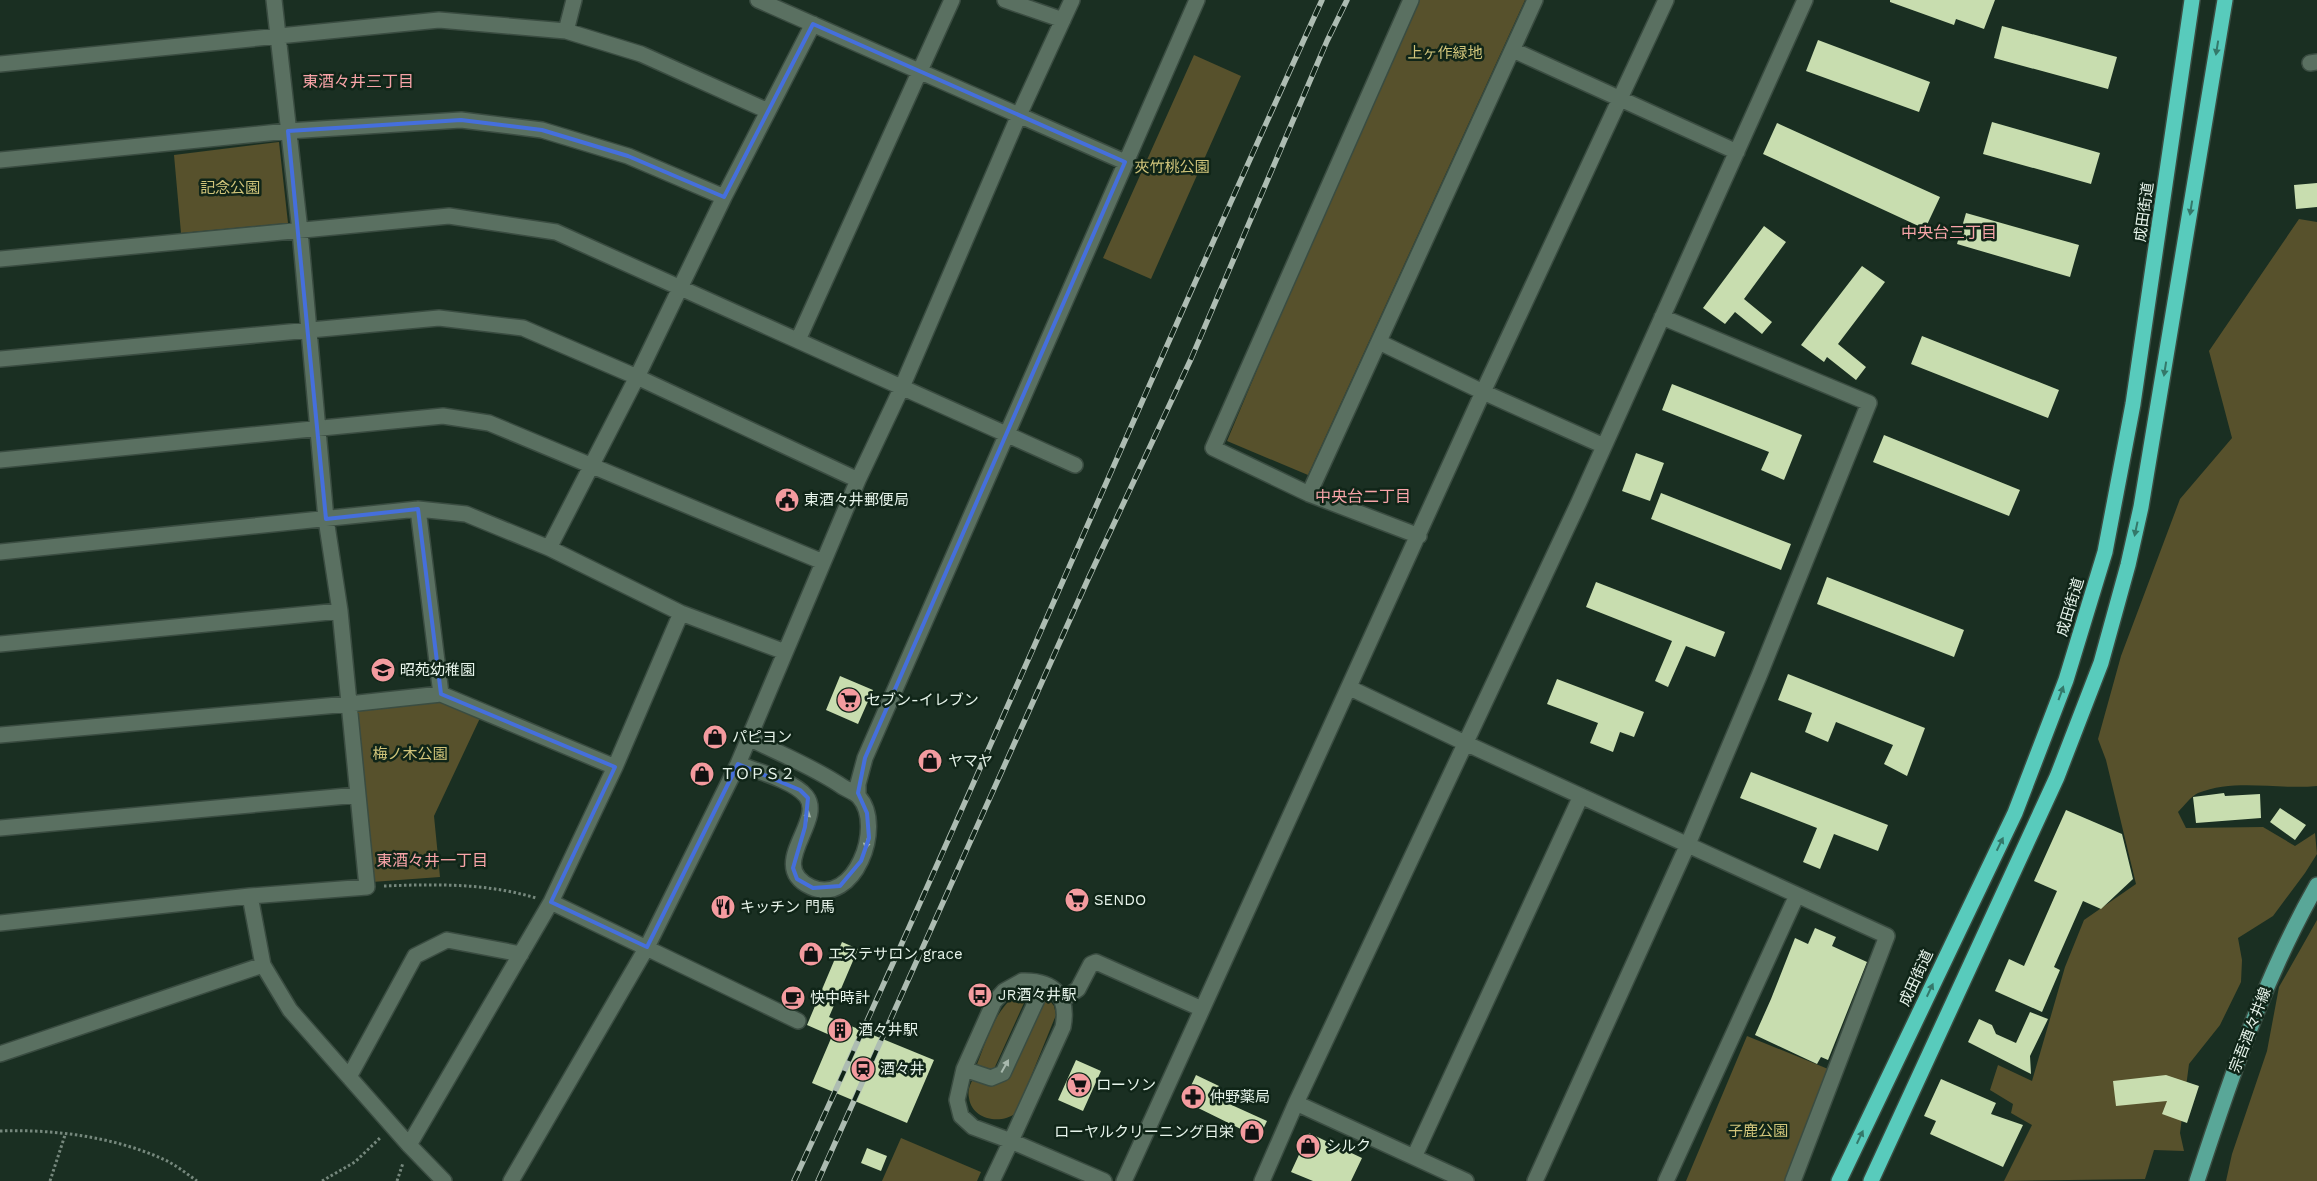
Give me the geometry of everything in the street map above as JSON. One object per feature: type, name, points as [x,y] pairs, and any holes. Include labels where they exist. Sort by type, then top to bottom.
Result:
[{"type":"highway","name":"成田街道","points":[[1839,1181],[2015,813],[2066,680],[2104,552],[2133,404],[2192,0]]},
{"type":"highway","points":[[1871,1181],[2057,777],[2100,663],[2128,565],[2141,507],[2225,0]]},
{"type":"main road","name":"宗吾酒々井線","points":[[2197,1181],[2241,1050],[2270,980],[2317,885]]},
{"type":"street","points":[[0,923],[250,896],[367,887],[340,611],[326,519],[300,231],[274,0]]},
{"type":"street","points":[[566,31],[574,0]]},
{"type":"street","points":[[758,0],[1125,162]]},
{"type":"street","points":[[798,340],[952,0]]},
{"type":"street","points":[[1006,0],[1063,20]]},
{"type":"street","points":[[512,1181],[647,947],[738,764],[858,480],[902,387],[1018,116],[1072,0]]},
{"type":"street","points":[[738,764],[800,790],[808,798],[809,810],[793,868],[798,879],[812,888],[827,889],[840,886],[861,861],[869,838],[866,813],[858,796],[858,784],[865,758],[1197,0]]},
{"type":"street","points":[[1411,0],[1213,448],[1309,494],[1419,536]]},
{"type":"street","points":[[1309,494],[1535,0]]},
{"type":"street","points":[[1124,1181],[1419,536],[1482,392],[1666,0]]},
{"type":"street","points":[[1262,1181],[1296,1103],[1604,446],[1804,0]]},
{"type":"street","points":[[0,64],[439,20],[566,31],[641,54],[768,111]]},
{"type":"street","points":[[549,548],[682,287],[724,196],[813,24]]},
{"type":"street","points":[[1513,50],[1737,152]]},
{"type":"street","points":[[0,160],[288,131],[461,120],[542,130],[628,156],[724,196]]},
{"type":"street","points":[[0,260],[449,216],[556,232],[1075,465]]},
{"type":"street","points":[[1535,1181],[1688,844],[1760,676],[1869,402],[1662,317]]},
{"type":"street","points":[[0,359],[438,318],[523,328],[637,377],[858,480]]},
{"type":"street","points":[[1378,342],[1482,392],[1604,446]]},
{"type":"street","points":[[0,460],[443,416],[488,423],[823,562]]},
{"type":"street","points":[[418,509],[441,694]]},
{"type":"street","points":[[0,552],[418,509],[466,514],[549,548],[681,613],[784,652]]},
{"type":"street","points":[[0,644],[340,611]]},
{"type":"street","points":[[409,1145],[551,902],[615,767],[681,613]]},
{"type":"street","points":[[1350,688],[1465,743],[1887,936],[1793,1181]]},
{"type":"street","points":[[0,736],[441,694],[615,767]]},
{"type":"street","points":[[748,738],[831,778],[858,796]]},
{"type":"street","points":[[0,828],[358,795]]},
{"type":"street","points":[[1414,1157],[1581,796]]},
{"type":"street","points":[[1666,1181],[1797,895]]},
{"type":"street","points":[[250,896],[263,965],[290,1010],[409,1145],[444,1181]]},
{"type":"street","points":[[551,902],[798,1021]]},
{"type":"street","points":[[349,1077],[415,956],[447,940],[520,954]]},
{"type":"street","points":[[1062,1000],[1078,989],[1091,964],[1096,962],[1202,1009]]},
{"type":"street","points":[[0,1054],[263,965]]},
{"type":"street","points":[[992,1181],[1011,1141],[1063,1027],[1065,1015],[1062,1000],[1053,989],[1044,984],[1022,981],[1004,991],[994,1002],[964,1069],[957,1100],[961,1116],[973,1127],[1011,1141],[1104,1181]]},
{"type":"street","points":[[964,1069],[992,1078],[1003,1073],[1044,984]]},
{"type":"street","points":[[1296,1103],[1466,1181]]},
{"type":"path","points":[[367,887],[445,884],[508,889],[551,902]]},
{"type":"path","points":[[322,1181],[355,1162],[392,1126]]},
{"type":"path","points":[[0,1131],[28,1130],[124,1144],[167,1160],[197,1181]]},
{"type":"path","points":[[50,1181],[66,1135]]},
{"type":"highlighted area","points":[[813,24],[1125,162],[865,758],[858,793],[867,813],[869,838],[861,861],[840,886],[813,888],[797,879],[793,868],[805,827],[808,798],[800,790],[738,764],[647,947],[551,902],[615,767],[441,694],[418,509],[326,519],[288,131],[461,120],[542,130],[628,156],[724,197]]},
{"type":"green space","name":"上ヶ作緑地","points":[[1413,0],[1525,0],[1308,475],[1227,441]]},
{"type":"green space","name":"夾竹桃公園","points":[[1194,55],[1241,76],[1151,279],[1103,258]]},
{"type":"green space","name":"記念公園","points":[[279,142],[288,223],[181,233],[174,155]]},
{"type":"green space","points":[[2299,219],[2317,222],[2317,786],[2227,786],[2195,794],[2178,812],[2186,828],[2263,827],[2295,846],[2315,833],[2317,854],[2273,916],[2238,938],[2242,960],[2241,982],[2220,1025],[2189,1064],[2180,1133],[2184,1151],[2154,1150],[2145,1179],[2004,1181],[2032,1125],[2011,1113],[2013,1104],[1990,1090],[1998,1065],[2032,1081],[2065,967],[2084,920],[2136,884],[2106,760],[2098,739],[2121,656],[2180,499],[2232,438],[2209,351]]},
{"type":"green space","name":"梅ノ木公園","points":[[440,700],[481,716],[434,816],[440,877],[372,882],[357,709]]},
{"type":"green space","points":[[2317,920],[2317,1181],[2226,1181],[2232,1154],[2267,1051],[2279,987]]},
{"type":"green space","points":[[1023,992],[1029,992],[994,1069],[989,1073],[975,1069],[998,1015],[1013,997]]},
{"type":"green space","points":[[1046,996],[1054,1006],[1056,1015],[1016,1113],[1003,1119],[981,1116],[971,1105],[969,1098],[969,1089],[972,1081],[975,1076],[996,1084],[1009,1078]]},
{"type":"green space","name":"子鹿公園","points":[[1747,1036],[1833,1071],[1788,1181],[1686,1181]]},
{"type":"green space","points":[[901,1138],[981,1172],[977,1181],[882,1181]]},
{"type":"building","points":[[1890,0],[1995,0],[1984,29],[1956,19],[1954,25],[1890,2]]},
{"type":"building","points":[[2002,26],[2117,57],[2108,89],[1994,58]]},
{"type":"building","points":[[1818,40],[1930,82],[1919,112],[1806,71]]},
{"type":"building","points":[[1992,122],[2100,153],[2091,184],[1983,154]]},
{"type":"building","points":[[1777,123],[1940,197],[1925,229],[1763,154]]},
{"type":"building","points":[[2317,183],[2317,207],[2296,209],[2294,185]]},
{"type":"building","points":[[1966,213],[2079,245],[2070,277],[1957,244]]},
{"type":"building","points":[[1764,226],[1786,242],[1744,299],[1772,322],[1762,334],[1735,312],[1725,324],[1703,308]]},
{"type":"building","points":[[1862,266],[1885,282],[1838,344],[1866,367],[1856,380],[1827,357],[1824,362],[1801,345]]},
{"type":"building","points":[[1922,336],[2059,390],[2048,418],[1911,364]]},
{"type":"building","points":[[1672,384],[1802,435],[1784,480],[1761,470],[1769,452],[1662,410]]},
{"type":"building","points":[[1884,435],[2020,490],[2009,516],[1873,462]]},
{"type":"building","points":[[1636,453],[1664,463],[1650,501],[1622,491]]},
{"type":"building","points":[[1661,493],[1791,544],[1781,570],[1651,519]]},
{"type":"building","points":[[1827,577],[1964,630],[1954,657],[1817,604]]},
{"type":"building","points":[[1596,582],[1725,632],[1715,657],[1686,646],[1668,687],[1655,681],[1672,641],[1586,607]]},
{"type":"building","points":[[1788,674],[1925,728],[1907,776],[1884,764],[1893,745],[1836,722],[1828,742],[1805,732],[1812,713],[1778,700]]},
{"type":"building","name":"セブン-イレブン","points":[[840,676],[873,690],[858,724],[826,710]]},
{"type":"building","points":[[1557,679],[1644,712],[1634,737],[1620,732],[1613,752],[1590,743],[1598,723],[1547,704]]},
{"type":"building","points":[[1751,772],[1888,825],[1878,851],[1834,834],[1820,869],[1803,862],[1817,828],[1740,798]]},
{"type":"building","points":[[2224,793],[2225,796],[2260,794],[2261,818],[2196,823],[2193,797]]},
{"type":"building","points":[[2280,808],[2306,825],[2295,840],[2270,822]]},
{"type":"building","points":[[2066,810],[2122,834],[2133,879],[2101,909],[2083,901],[2054,967],[2060,970],[2042,1012],[1995,991],[2009,959],[2024,966],[2057,891],[2034,881]]},
{"type":"building","points":[[1815,928],[1836,937],[1832,946],[1867,962],[1828,1060],[1821,1057],[1817,1064],[1755,1035],[1795,938],[1808,944]]},
{"type":"building","name":"酒々井駅","points":[[842,942],[858,949],[829,1017],[934,1060],[907,1123],[812,1083],[832,1036],[807,1025]]},
{"type":"building","points":[[2030,1012],[2048,1019],[2030,1056],[2031,1074],[1968,1042],[1979,1019],[1992,1025],[1996,1034],[2016,1043]]},
{"type":"building","name":"ローソン","points":[[1076,1060],[1101,1071],[1083,1111],[1058,1100]]},
{"type":"building","points":[[1196,1075],[1219,1086],[1214,1097],[1267,1121],[1259,1138],[1184,1101]]},
{"type":"building","points":[[2166,1075],[2199,1086],[2187,1123],[2162,1114],[2167,1101],[2116,1106],[2113,1081]]},
{"type":"building","points":[[1941,1079],[1996,1103],[1991,1114],[2023,1125],[2003,1167],[1930,1134],[1936,1121],[1924,1116]]},
{"type":"building","points":[[1309,1133],[1362,1158],[1351,1181],[1313,1181],[1291,1172]]},
{"type":"building","points":[[867,1148],[887,1156],[881,1171],[861,1163]]},
{"type":"railway","points":[[794,1181],[928,886],[1189,295],[1322,0]]},
{"type":"railway","points":[[818,1181],[1089,577],[1191,359],[1327,41],[1347,0]]},
{"type":"place","name":"東酒々井郵便局","points":[[787,500]]},
{"type":"place","name":"昭苑幼稚園","points":[[383,670]]},
{"type":"place","name":"セブン-イレブン","points":[[849,700]]},
{"type":"place","name":"パピヨン","points":[[715,737]]},
{"type":"place","name":"ヤマヤ","points":[[930,761]]},
{"type":"place","name":"ＴＯＰＳ２","points":[[702,774]]},
{"type":"place","name":"SENDO","points":[[1077,900]]},
{"type":"place","name":"キッチン 門馬","points":[[723,907]]},
{"type":"place","name":"エステサロン grace","points":[[811,954]]},
{"type":"place","name":"JR酒々井駅","points":[[980,995]]},
{"type":"place","name":"快中時計","points":[[793,998]]},
{"type":"place","name":"酒々井駅","points":[[840,1030]]},
{"type":"place","name":"酒々井","points":[[863,1069]]},
{"type":"place","name":"ローソン","points":[[1079,1085]]},
{"type":"place","name":"仲野薬局","points":[[1193,1097]]},
{"type":"place","name":"ローヤルクリーニング日栄","points":[[1252,1132]]},
{"type":"place","name":"シルク","points":[[1308,1146]]},
{"type":"district","name":"東酒々井三丁目","points":[[358,81]]},
{"type":"district","name":"中央台三丁目","points":[[1949,232]]},
{"type":"district","name":"中央台二丁目","points":[[1363,496]]},
{"type":"district","name":"東酒々井一丁目","points":[[432,860]]}]
